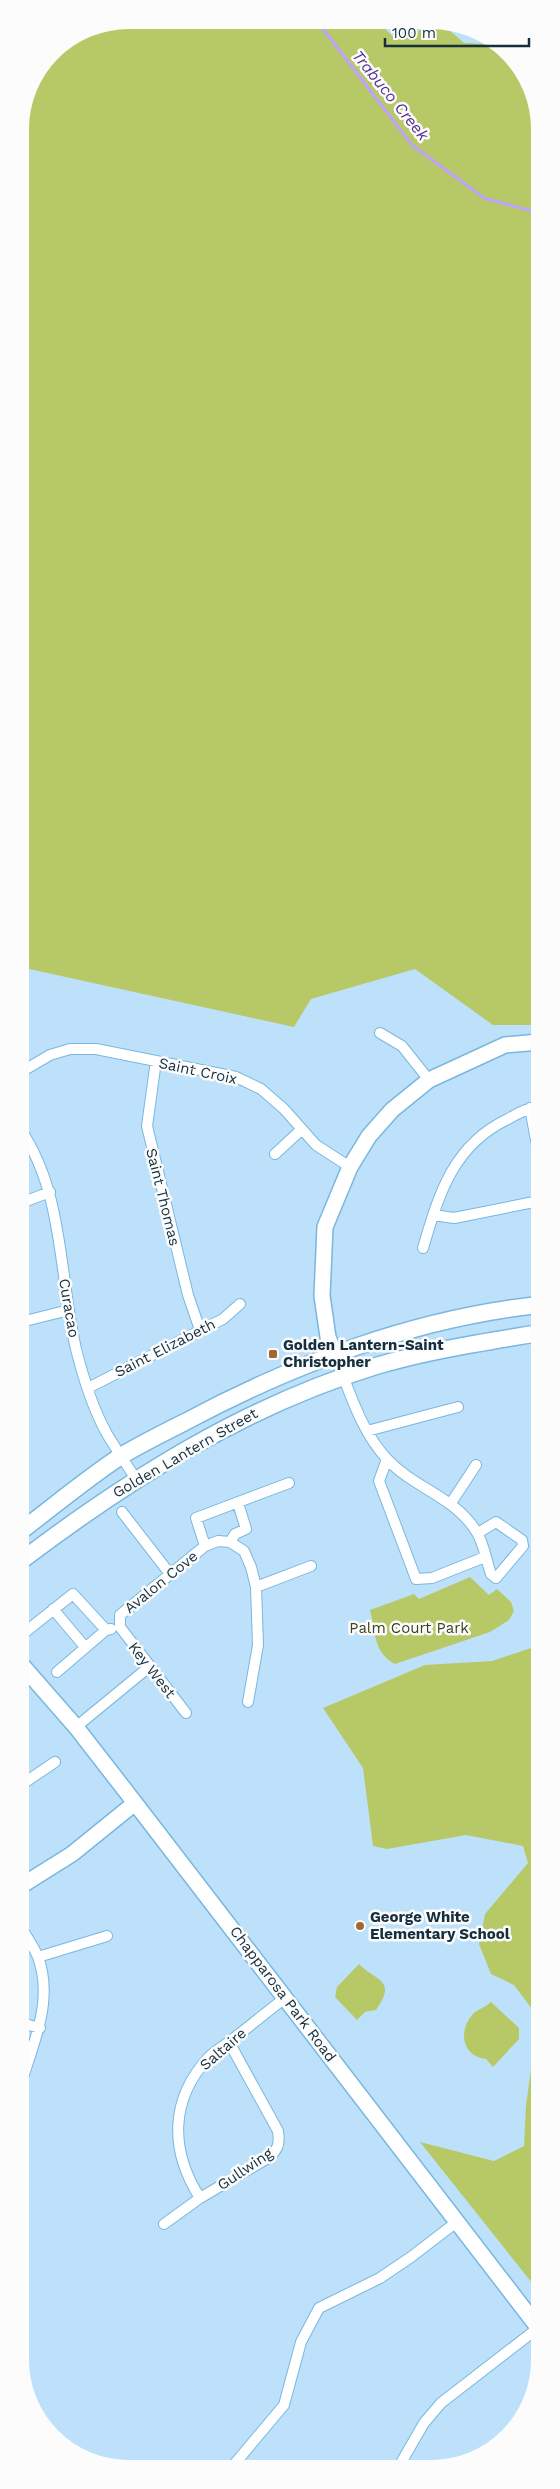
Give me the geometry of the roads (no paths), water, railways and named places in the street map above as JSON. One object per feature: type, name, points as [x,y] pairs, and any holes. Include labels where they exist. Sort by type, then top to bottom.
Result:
[{"type":"main road","name":"Golden Lantern Street","points":[[29,1525],[122,1456],[236,1395],[335,1355],[438,1324],[511,1308],[531,1306]]},
{"type":"main road","name":"Golden Lantern Street","points":[[29,1555],[64,1527],[136,1479],[241,1418],[344,1377],[411,1356],[531,1335]]},
{"type":"street","points":[[380,1033],[402,1046],[429,1080]]},
{"type":"street","points":[[478,1533],[496,1522],[524,1543],[496,1578],[491,1574],[478,1533],[467,1518],[451,1503],[399,1470],[387,1459],[367,1431],[328,1337],[322,1296],[325,1227],[350,1167],[369,1136],[392,1110],[429,1080],[505,1045],[531,1043]]},
{"type":"street","name":"Saint Croix","points":[[29,1067],[50,1055],[70,1049],[96,1049],[236,1077],[261,1089],[284,1110],[316,1145],[350,1167]]},
{"type":"street","name":"Saint Thomas","points":[[156,1061],[147,1126],[188,1296],[200,1330]]},
{"type":"street","points":[[423,1248],[443,1184],[461,1154],[492,1126],[531,1108]]},
{"type":"street","points":[[275,1154],[301,1130]]},
{"type":"street","name":"Curacao","points":[[29,1144],[50,1192],[76,1349],[88,1388],[106,1433],[136,1479]]},
{"type":"street","points":[[29,1200],[50,1192]]},
{"type":"street","points":[[433,1215],[454,1218],[531,1203]]},
{"type":"street","name":"Saint Elizabeth","points":[[88,1388],[223,1318],[240,1304]]},
{"type":"street","points":[[29,1320],[69,1310]]},
{"type":"street","points":[[367,1431],[458,1407]]},
{"type":"street","points":[[387,1459],[379,1481],[416,1579],[432,1578],[485,1557]]},
{"type":"street","points":[[451,1503],[476,1465]]},
{"type":"street","points":[[205,1546],[196,1518],[289,1483]]},
{"type":"street","points":[[238,1503],[246,1529],[235,1534],[230,1542],[244,1551],[251,1567],[256,1587],[258,1645],[248,1702]]},
{"type":"street","points":[[122,1512],[170,1574]]},
{"type":"street","name":"Avalon Cove","points":[[57,1672],[106,1630],[120,1627],[120,1614],[205,1546],[218,1541],[230,1542]]},
{"type":"street","points":[[256,1587],[311,1566]]},
{"type":"street","points":[[29,1629],[73,1594],[106,1630]]},
{"type":"street","points":[[53,1609],[85,1647]]},
{"type":"street","name":"Key West","points":[[120,1627],[186,1713]]},
{"type":"street","points":[[76,1727],[149,1667]]},
{"type":"street","name":"Chapparosa Park Road","points":[[29,1673],[76,1727],[458,2221],[531,2318]]},
{"type":"street","points":[[29,1780],[55,1762]]},
{"type":"street","points":[[29,1881],[72,1854],[135,1803]]},
{"type":"street","points":[[38,1957],[107,1936]]},
{"type":"street","points":[[29,1941],[38,1957],[44,1994],[40,2028],[29,2060]]},
{"type":"street","name":"Saltaire","points":[[200,2198],[188,2180],[180,2158],[177,2136],[179,2114],[186,2092],[196,2073],[211,2056],[285,1998]]},
{"type":"street","points":[[29,2025],[40,2028]]},
{"type":"street","name":"Gullwing","points":[[164,2224],[200,2198],[276,2152],[279,2142],[278,2131],[228,2042]]},
{"type":"street","points":[[238,2460],[284,2405],[301,2342],[319,2308],[380,2278],[458,2221]]},
{"type":"street","points":[[403,2460],[424,2423],[441,2403],[531,2335]]},
{"type":"waterway","name":"Trabuco Creek","points":[[323,29],[412,145],[484,198],[531,211]]},
{"type":"place","name":"Golden Lantern-Saint Christopher","points":[[273,1354]]},
{"type":"place","name":"George White Elementary School","points":[[360,1926]]},
{"type":"park label","name":"Palm Court Park","points":[[409,1628]]}]
